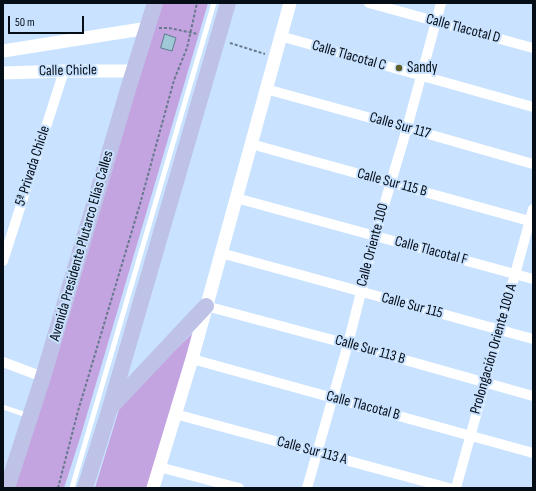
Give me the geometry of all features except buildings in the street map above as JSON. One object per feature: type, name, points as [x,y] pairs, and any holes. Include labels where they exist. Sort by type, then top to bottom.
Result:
[{"type":"main road","name":"Avenida Presidente Plutarco Elías Calles","points":[[7,488],[43,376],[155,3]]},
{"type":"main road","points":[[85,488],[110,408],[228,3]]},
{"type":"main road","points":[[110,408],[206,306]]},
{"type":"street","points":[[153,488],[192,359],[290,3]]},
{"type":"street","name":"Calle Tlacotal D","points":[[369,3],[533,48]]},
{"type":"street","name":"Calle Oriente 100","points":[[306,488],[333,398],[375,236],[407,128],[441,3]]},
{"type":"street","name":"Calle Chicle","points":[[3,51],[148,28]]},
{"type":"street","name":"Calle Tlacotal C","points":[[280,36],[533,107]]},
{"type":"street","name":"Calle Chicle","points":[[3,73],[64,70],[134,71]]},
{"type":"street","name":"5ª Privada Chicle","points":[[3,261],[64,70]]},
{"type":"street","name":"Calle Sur 117","points":[[266,89],[533,164]]},
{"type":"street","name":"Calle Sur 115 B","points":[[251,144],[531,222]]},
{"type":"street","name":"Calle Tlacotal F","points":[[236,198],[533,279]]},
{"type":"street","name":"Prolongación Oriente 100 A","points":[[456,488],[515,274],[531,222],[533,209]]},
{"type":"street","name":"Calle Sur 115","points":[[221,253],[533,339]]},
{"type":"street","name":"Calle Sur 113 B","points":[[206,306],[533,396]]},
{"type":"street","name":"Calle Tlacotal B","points":[[192,359],[533,453]]},
{"type":"street","points":[[3,362],[43,376]]},
{"type":"street","name":"Calle Sur 113 A","points":[[175,414],[448,488]]},
{"type":"street","points":[[159,467],[239,488]]},
{"type":"lane","points":[[72,488],[214,3]]},
{"type":"lane","points":[[3,407],[30,416]]},
{"type":"path","points":[[58,488],[78,411],[140,204],[174,80],[187,48],[197,3]]},
{"type":"path","points":[[169,28],[190,31]]},
{"type":"path","points":[[248,48],[269,55]]},
{"type":"shaded area","points":[[161,3],[208,3],[80,438],[64,488],[13,488]]},
{"type":"shaded area","points":[[199,327],[149,488],[95,488],[121,403]]},
{"type":"place","name":"Sandy","points":[[399,68]]}]
